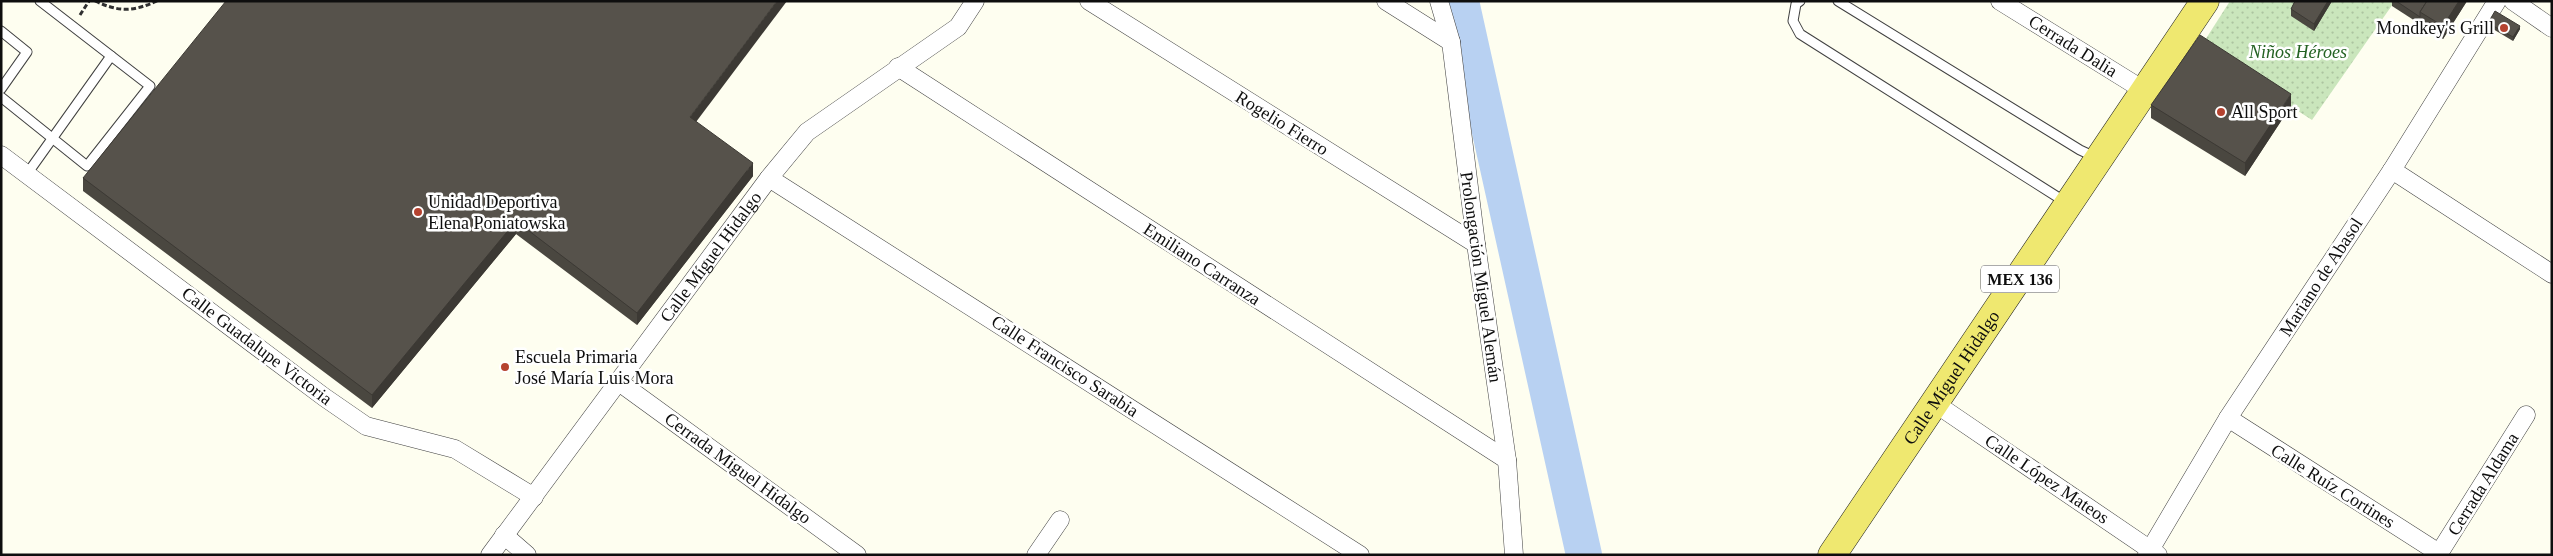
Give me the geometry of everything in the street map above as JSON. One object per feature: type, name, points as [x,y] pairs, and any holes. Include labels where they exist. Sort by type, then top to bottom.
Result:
[{"type":"main road","name":"Calle Míguel Hidalgo","points":[[1832,555],[1936,404],[2206,1]]},
{"type":"street","name":"Calle Míguel Hidalgo","points":[[490,555],[769,178],[807,132],[958,27],[975,1]]},
{"type":"street","name":"Rogelio Fierro","points":[[1089,1],[1476,244]]},
{"type":"street","points":[[1386,1],[1451,42]]},
{"type":"street","name":"Prolongación Miguel Alemán","points":[[1439,1],[1451,42],[1476,244],[1507,460],[1514,555]]},
{"type":"street","name":"Cerrada Dalia","points":[[2000,1],[2145,91]]},
{"type":"street","name":"Mariano de Abasol","points":[[2151,553],[2228,418],[2392,170],[2497,1]]},
{"type":"street","points":[[2513,1],[2552,28]]},
{"type":"street","name":"Emiliano Carranza","points":[[898,67],[1507,460]]},
{"type":"street","name":"Calle Guadalupe Victoria","points":[[1,154],[324,397],[366,426],[455,449],[534,497]]},
{"type":"street","points":[[2392,170],[2552,274]]},
{"type":"street","name":"Calle Francisco Sarabia","points":[[769,178],[1360,555]]},
{"type":"street","name":"Cerrada Miguel Hidalgo","points":[[619,382],[857,555]]},
{"type":"street","name":"Calle López Mateos","points":[[1936,404],[2151,553]]},
{"type":"street","name":"Cerrada Aldama","points":[[2439,554],[2526,415]]},
{"type":"street","name":"Calle Ruíz Cortines","points":[[2228,418],[2439,554]]},
{"type":"street","points":[[1036,555],[1060,520]]},
{"type":"street","points":[[504,535],[527,555]]},
{"type":"lane","points":[[1,98],[87,166],[150,86],[40,1]]},
{"type":"lane","points":[[1800,1],[1796,4],[1793,21],[1800,34],[2046,192],[2070,204]]},
{"type":"lane","points":[[1838,1],[2080,150],[2100,159]]},
{"type":"lane","points":[[1,31],[26,52],[1,89]]},
{"type":"lane","points":[[27,174],[111,56]]},
{"type":"path","points":[[95,1],[116,10],[138,8],[156,1]]},
{"type":"green space","name":"Niños Héroes","points":[[2230,1],[2395,1],[2312,120],[2200,48]]},
{"type":"building","name":"Unidad Deportiva Elena Poniatowska","points":[[226,1],[777,1],[690,117],[753,163],[637,313],[516,221],[372,395],[83,178]]},
{"type":"building","points":[[2295,1],[2328,1],[2314,24],[2291,9]]},
{"type":"building","points":[[2396,1],[2427,1],[2420,12],[2420,17]]},
{"type":"building","points":[[2427,1],[2459,1],[2443,26],[2420,12]]},
{"type":"building","name":"Mondkey's Grill","points":[[2495,11],[2520,26],[2513,37],[2488,23]]},
{"type":"building","name":"All Sport","points":[[2200,35],[2291,94],[2245,163],[2151,105]]},
{"type":"waterway","points":[[1461,1],[1584,555]]},
{"type":"place","name":"Mondkey's Grill","points":[[2504,28]]},
{"type":"place","name":"All Sport","points":[[2221,112]]},
{"type":"place","name":"Unidad Deportiva Elena Poniatowska","points":[[418,212]]},
{"type":"place","name":"Escuela Primaria José María Luis Mora","points":[[505,367]]}]
